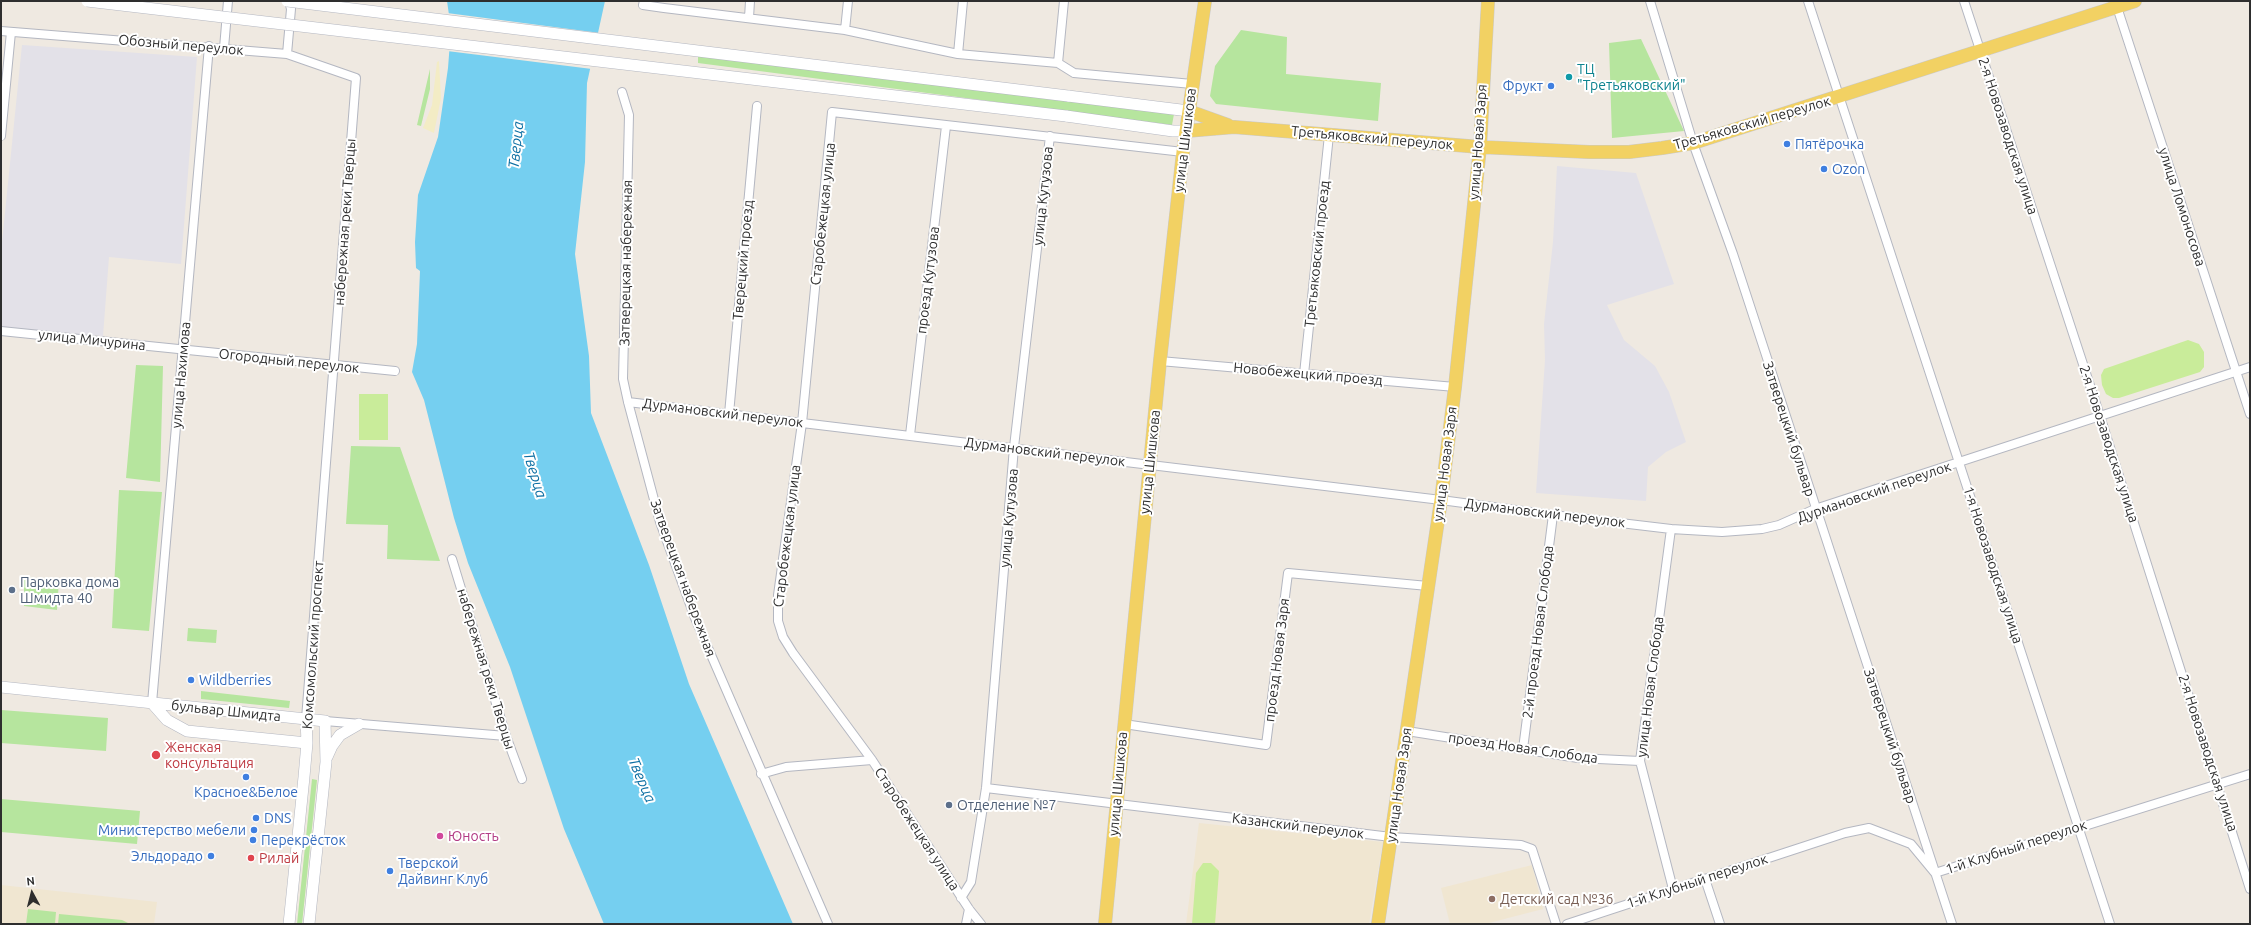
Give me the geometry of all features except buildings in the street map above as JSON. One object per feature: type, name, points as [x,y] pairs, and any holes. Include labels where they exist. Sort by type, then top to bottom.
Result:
[{"type":"main road","name":"Третьяковский переулок","points":[[87,1],[1066,116],[1173,131],[1234,127],[1480,147],[1619,152],[1656,149],[1693,143],[1980,51],[2116,4],[2135,1]]},
{"type":"main road","name":"Третьяковский переулок","points":[[288,1],[1189,110],[1234,127]]},
{"type":"main road","name":"улица Шишкова","points":[[1105,924],[1160,361],[1183,152],[1205,1]]},
{"type":"main road","name":"улица Новая Заря","points":[[1378,924],[1441,500],[1455,387],[1480,147],[1488,1]]},
{"type":"main road","name":"бульвар Шмидта","points":[[1,687],[325,721]]},
{"type":"main road","name":"бульвар Шмидта","points":[[152,703],[167,720],[187,731],[307,743]]},
{"type":"main road","name":"Комсомольский проспект","points":[[289,924],[307,743],[306,719]]},
{"type":"main road","name":"Комсомольский проспект","points":[[309,924],[326,762],[325,721]]},
{"type":"main road","name":"Комсомольский проспект","points":[[326,762],[330,749],[337,739],[359,724]]},
{"type":"main road","points":[[304,777],[309,772],[315,771],[321,774],[324,779]]},
{"type":"street","points":[[224,48],[228,1]]},
{"type":"street","points":[[287,54],[291,9],[288,1]]},
{"type":"street","points":[[749,18],[750,1]]},
{"type":"street","points":[[845,30],[848,1]]},
{"type":"street","points":[[958,54],[963,1]]},
{"type":"street","points":[[1058,63],[1064,1]]},
{"type":"street","name":"Затверецкий бульвар","points":[[1650,1],[1693,143],[1735,262],[1952,924]]},
{"type":"street","name":"1-я Новозаводская улица","points":[[1808,1],[2110,924]]},
{"type":"street","name":"2-я Новозаводская улица","points":[[1964,1],[2100,416],[2218,784],[2250,889]]},
{"type":"street","points":[[643,3],[845,30],[958,54],[1058,63],[1074,73],[1192,84]]},
{"type":"street","name":"улица Ломоносова","points":[[2116,4],[2250,414]]},
{"type":"street","name":"Обозный переулок","points":[[1,31],[209,46],[287,54],[356,78]]},
{"type":"street","points":[[1,136],[12,32]]},
{"type":"street","name":"улица Нахимова","points":[[152,703],[209,46]]},
{"type":"street","name":"набережная реки Тверцы","points":[[334,365],[356,78]]},
{"type":"street","name":"Затверецкая набережная","points":[[622,92],[629,115],[623,380],[628,402],[660,522],[695,618],[761,774],[828,924]]},
{"type":"street","name":"Тверецкий проезд","points":[[730,414],[757,106]]},
{"type":"street","name":"Старобежецкая улица","points":[[946,126],[832,112],[802,423],[778,599],[779,626],[793,653],[872,760],[961,898],[981,924]]},
{"type":"street","points":[[946,126],[1050,136],[1183,152]]},
{"type":"street","name":"проезд Кутузова","points":[[910,435],[946,126]]},
{"type":"street","name":"Третьяковский проезд","points":[[1304,374],[1329,135]]},
{"type":"street","name":"улица Кутузова","points":[[961,898],[971,882],[986,788],[1014,447],[1050,136]]},
{"type":"street","name":"улица Мичурина","points":[[1,331],[102,340],[183,350]]},
{"type":"street","name":"Огородный переулок","points":[[183,350],[395,371]]},
{"type":"street","name":"Новобежецкий проезд","points":[[1160,361],[1455,387]]},
{"type":"street","name":"Комсомольский проспект","points":[[306,719],[334,365]]},
{"type":"street","name":"Дурмановский переулок","points":[[628,402],[1014,447],[1670,529],[1722,532],[1762,529],[1780,525],[1815,509],[1959,464],[2250,367]]},
{"type":"street","name":"2-й проезд Новая Слобода","points":[[1523,749],[1553,515]]},
{"type":"street","name":"улица Новая Слобода","points":[[1670,529],[1640,761],[1673,889]]},
{"type":"street","name":"набережная реки Тверцы","points":[[452,559],[506,736],[522,779]]},
{"type":"street","name":"проезд Новая Заря","points":[[1124,724],[1266,744],[1288,573],[1428,586]]},
{"type":"street","points":[[325,721],[506,736]]},
{"type":"street","name":"проезд Новая Слобода","points":[[1407,731],[1578,758],[1640,761]]},
{"type":"street","points":[[761,774],[786,767],[872,760]]},
{"type":"street","name":"1-й Клубный переулок","points":[[1567,924],[1845,833],[1869,828],[1911,844],[1935,873],[2079,826],[2250,774]]},
{"type":"street","name":"Казанский переулок","points":[[986,788],[1391,837],[1521,845],[1532,849],[1556,924]]},
{"type":"street","points":[[1705,879],[1720,924]]},
{"type":"street","points":[[966,924],[969,909]]},
{"type":"shaded area","points":[[22,45],[197,57],[181,264],[109,257],[103,336],[1,327],[1,252]]},
{"type":"shaded area","points":[[1557,166],[1636,173],[1674,284],[1607,305],[1624,340],[1655,366],[1669,392],[1686,442],[1666,452],[1648,467],[1646,501],[1536,493],[1545,360],[1544,324],[1553,242]]},
{"type":"shaded area","points":[[1199,823],[1383,842],[1369,924],[1186,924]]},
{"type":"shaded area","name":"Детский сад №36","points":[[1532,865],[1543,909],[1485,924],[1450,924],[1441,888]]},
{"type":"shaded area","points":[[1,885],[157,902],[154,924],[1,924]]},
{"type":"green space","points":[[1241,30],[1287,37],[1286,74],[1381,83],[1378,121],[1216,104],[1210,96],[1215,66]]},
{"type":"green space","points":[[1641,39],[1684,131],[1612,138],[1609,43]]},
{"type":"green space","points":[[698,56],[1174,114],[1172,125],[698,63]]},
{"type":"green space","points":[[430,69],[430,89],[421,126],[417,125]]},
{"type":"green space","points":[[2188,340],[2199,344],[2204,352],[2204,367],[2200,372],[2119,398],[2113,398],[2106,394],[2102,385],[2101,375],[2104,369]]},
{"type":"green space","points":[[136,365],[163,366],[160,482],[126,478]]},
{"type":"green space","points":[[359,394],[388,394],[388,440],[359,440]]},
{"type":"green space","points":[[351,446],[400,447],[440,561],[387,559],[388,525],[346,524]]},
{"type":"green space","points":[[119,490],[162,492],[149,631],[112,628]]},
{"type":"green space","points":[[24,577],[59,580],[57,610],[24,606]]},
{"type":"green space","points":[[188,628],[217,630],[216,643],[187,641]]},
{"type":"green space","points":[[201,691],[290,701],[289,708],[201,699]]},
{"type":"green space","points":[[1,710],[108,718],[106,751],[1,743]]},
{"type":"green space","points":[[312,779],[317,780],[302,924],[297,924]]},
{"type":"green space","points":[[1,799],[140,811],[137,844],[1,832]]},
{"type":"green space","points":[[1203,863],[1211,863],[1219,871],[1215,924],[1192,924],[1196,873]]},
{"type":"green space","points":[[28,909],[56,912],[55,924],[26,924]]},
{"type":"green space","points":[[59,914],[122,920],[130,924],[58,924]]},
{"type":"sand","points":[[439,61],[441,98],[434,133],[423,128],[432,105],[437,62]]},
{"type":"water","name":"Тверца","points":[[447,1],[605,1],[587,83],[585,162],[575,254],[589,356],[591,413],[649,565],[689,684],[793,924],[604,924],[564,829],[510,667],[468,563],[454,518],[424,400],[412,372],[417,344],[420,271],[416,268],[415,242],[418,195],[438,137],[448,68],[451,29]]},
{"type":"pier","points":[[447,13],[600,33],[592,69],[447,51],[449,29]]},
{"type":"place","name":"ТЦ \"Третьяковский\"","points":[[1569,77]]},
{"type":"place","name":"Фрукт","points":[[1551,86]]},
{"type":"place","name":"Пятёрочка","points":[[1787,144]]},
{"type":"place","name":"Ozon","points":[[1824,169]]},
{"type":"place","name":"Парковка дома Шмидта 40","points":[[12,590]]},
{"type":"place","name":"Wildberries","points":[[191,680]]},
{"type":"place","name":"Женская консультация","points":[[156,755]]},
{"type":"place","name":"Красное&Белое","points":[[246,777]]},
{"type":"place","name":"Отделение №7","points":[[949,805]]},
{"type":"place","name":"DNS","points":[[256,818]]},
{"type":"place","name":"Министерство мебели","points":[[254,830]]},
{"type":"place","name":"Юность","points":[[440,836]]},
{"type":"place","name":"Перекрёсток","points":[[253,840]]},
{"type":"place","name":"Эльдорадо","points":[[211,856]]},
{"type":"place","name":"Рилай","points":[[251,858]]},
{"type":"place","name":"Тверской Дайвинг Клуб","points":[[390,871]]},
{"type":"place","name":"Детский сад №36","points":[[1492,899]]}]
